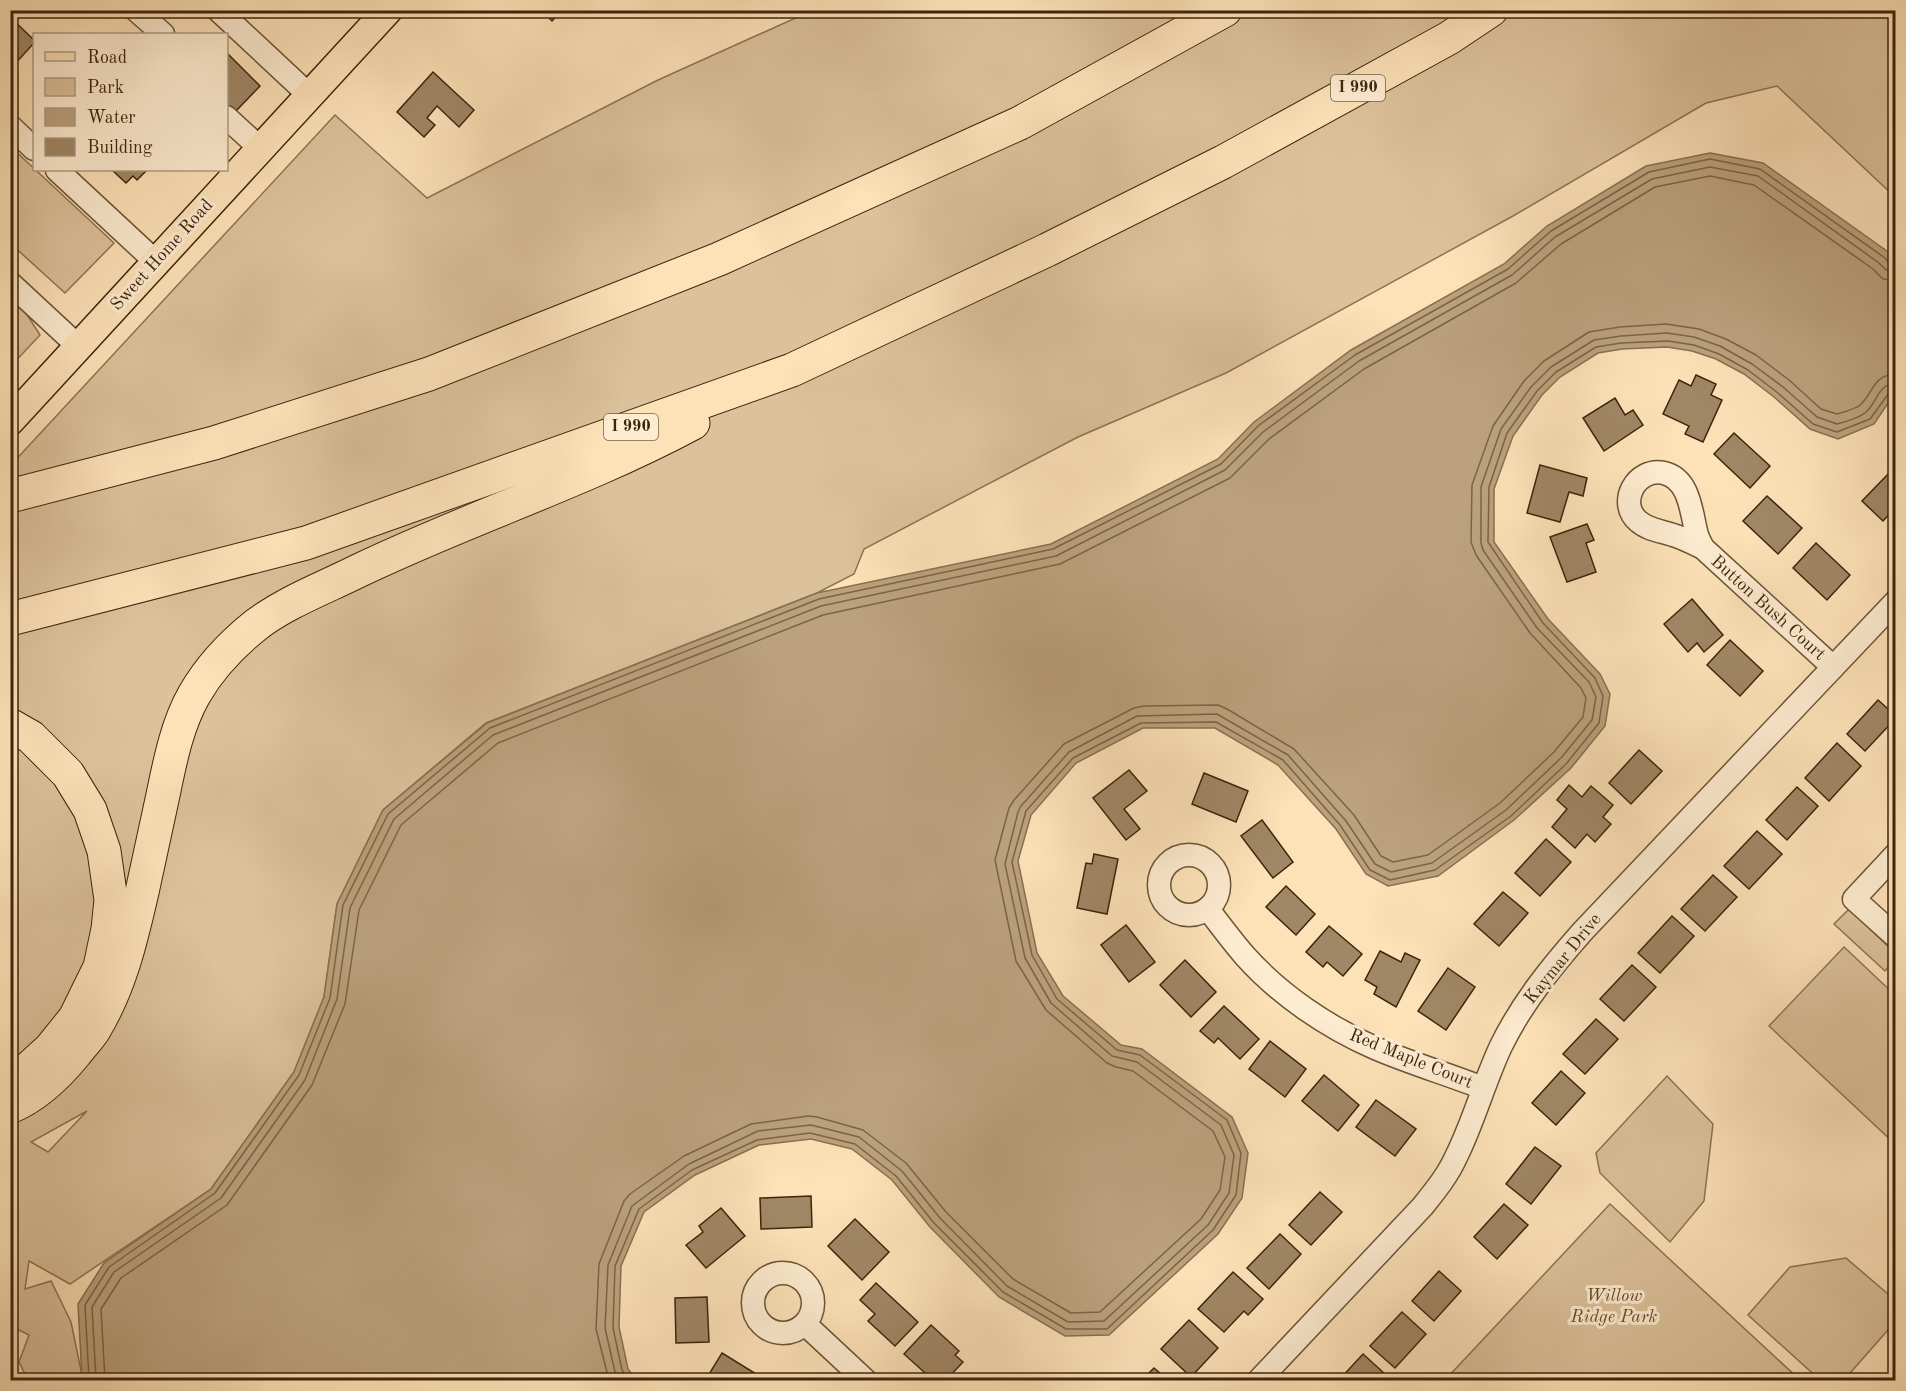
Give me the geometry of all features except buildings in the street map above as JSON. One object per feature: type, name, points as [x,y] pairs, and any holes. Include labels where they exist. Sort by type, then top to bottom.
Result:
[{"type":"highway","points":[[10,496],[214,443],[429,374],[708,263],[1020,123],[1225,10]]},
{"type":"highway","name":"I 990","points":[[10,620],[306,543],[792,370],[1047,250],[1213,168],[1449,38],[1491,10]]},
{"type":"highway","points":[[10,1107],[45,1086],[94,1031],[121,975],[130,945],[168,773],[183,718],[207,674],[235,642],[282,608],[408,547],[650,446],[792,370]]},
{"type":"highway","points":[[10,725],[31,736],[68,774],[90,810],[104,851],[111,900],[100,967],[75,1018],[50,1049],[28,1069],[10,1079]]},
{"type":"main road","name":"Sweet Home Road","points":[[10,421],[387,10]]},
{"type":"street","points":[[218,10],[309,95]]},
{"type":"street","points":[[137,11],[162,33]]},
{"type":"street","points":[[228,119],[260,148]]},
{"type":"street","points":[[10,126],[33,148]]},
{"type":"street","points":[[58,171],[156,262]]},
{"type":"street","points":[[10,283],[79,347]]},
{"type":"street","name":"Button Bush Court","points":[[1702,548],[1833,667]]},
{"type":"street","name":"Kaymar Drive","points":[[1259,1380],[1423,1206],[1441,1183],[1456,1158],[1472,1122],[1483,1088],[1502,1045],[1525,1004],[1552,966],[1896,601]]},
{"type":"street","points":[[1896,854],[1854,899],[1894,935],[1896,934]]},
{"type":"street","name":"Red Maple Court","points":[[1208,909],[1245,957],[1306,1009],[1376,1048],[1483,1088]]},
{"type":"street","points":[[805,1324],[865,1380]]},
{"type":"green space","points":[[811,11],[1895,11],[1895,197],[1777,86],[1706,103],[1513,216],[1226,373],[1078,437],[864,549],[854,574],[817,593],[486,723],[383,810],[337,904],[324,997],[294,1072],[211,1189],[70,1284],[29,1261],[25,1289],[51,1281],[71,1322],[83,1380],[28,1380],[19,1362],[29,1335],[11,1326],[10,466],[335,115],[427,198],[658,80]],"holes":[[[87,1111],[48,1152],[31,1142]]]},
{"type":"green space","points":[[11,147],[33,168],[33,171],[37,171],[114,243],[65,293],[11,244]]},
{"type":"green space","points":[[10,296],[24,310],[40,335],[11,366]]},
{"type":"green space","points":[[1849,909],[1895,953],[1895,960],[1885,971],[1834,924]]},
{"type":"green space","points":[[1844,947],[1895,995],[1895,1144],[1769,1026]]},
{"type":"green space","points":[[1667,1076],[1713,1124],[1704,1201],[1670,1242],[1600,1173],[1596,1153]]},
{"type":"green space","name":"Willow Ridge Park","points":[[1610,1204],[1800,1380],[1445,1380]]},
{"type":"green space","points":[[1846,1258],[1895,1300],[1895,1322],[1844,1380],[1820,1380],[1748,1315],[1790,1267]]},
{"type":"water","points":[[1710,153],[1763,163],[1891,254],[1896,264],[1895,393],[1874,424],[1838,439],[1810,429],[1744,374],[1716,359],[1692,351],[1667,347],[1622,349],[1598,353],[1560,377],[1542,395],[1513,436],[1494,489],[1494,542],[1548,619],[1600,674],[1610,694],[1605,726],[1571,768],[1514,820],[1438,876],[1388,886],[1366,874],[1336,829],[1278,765],[1215,728],[1143,728],[1076,763],[1031,815],[1018,861],[1037,953],[1063,996],[1121,1045],[1142,1049],[1232,1117],[1248,1153],[1242,1198],[1218,1234],[1109,1335],[1065,1336],[999,1297],[930,1227],[892,1180],[852,1149],[811,1139],[759,1145],[695,1175],[644,1212],[621,1266],[619,1327],[628,1369],[636,1380],[84,1380],[82,1378],[78,1304],[104,1263],[211,1189],[294,1072],[324,997],[337,904],[383,810],[487,723],[817,593],[1051,544],[1218,459],[1254,422],[1351,350],[1504,264],[1547,226],[1646,166]]}]
